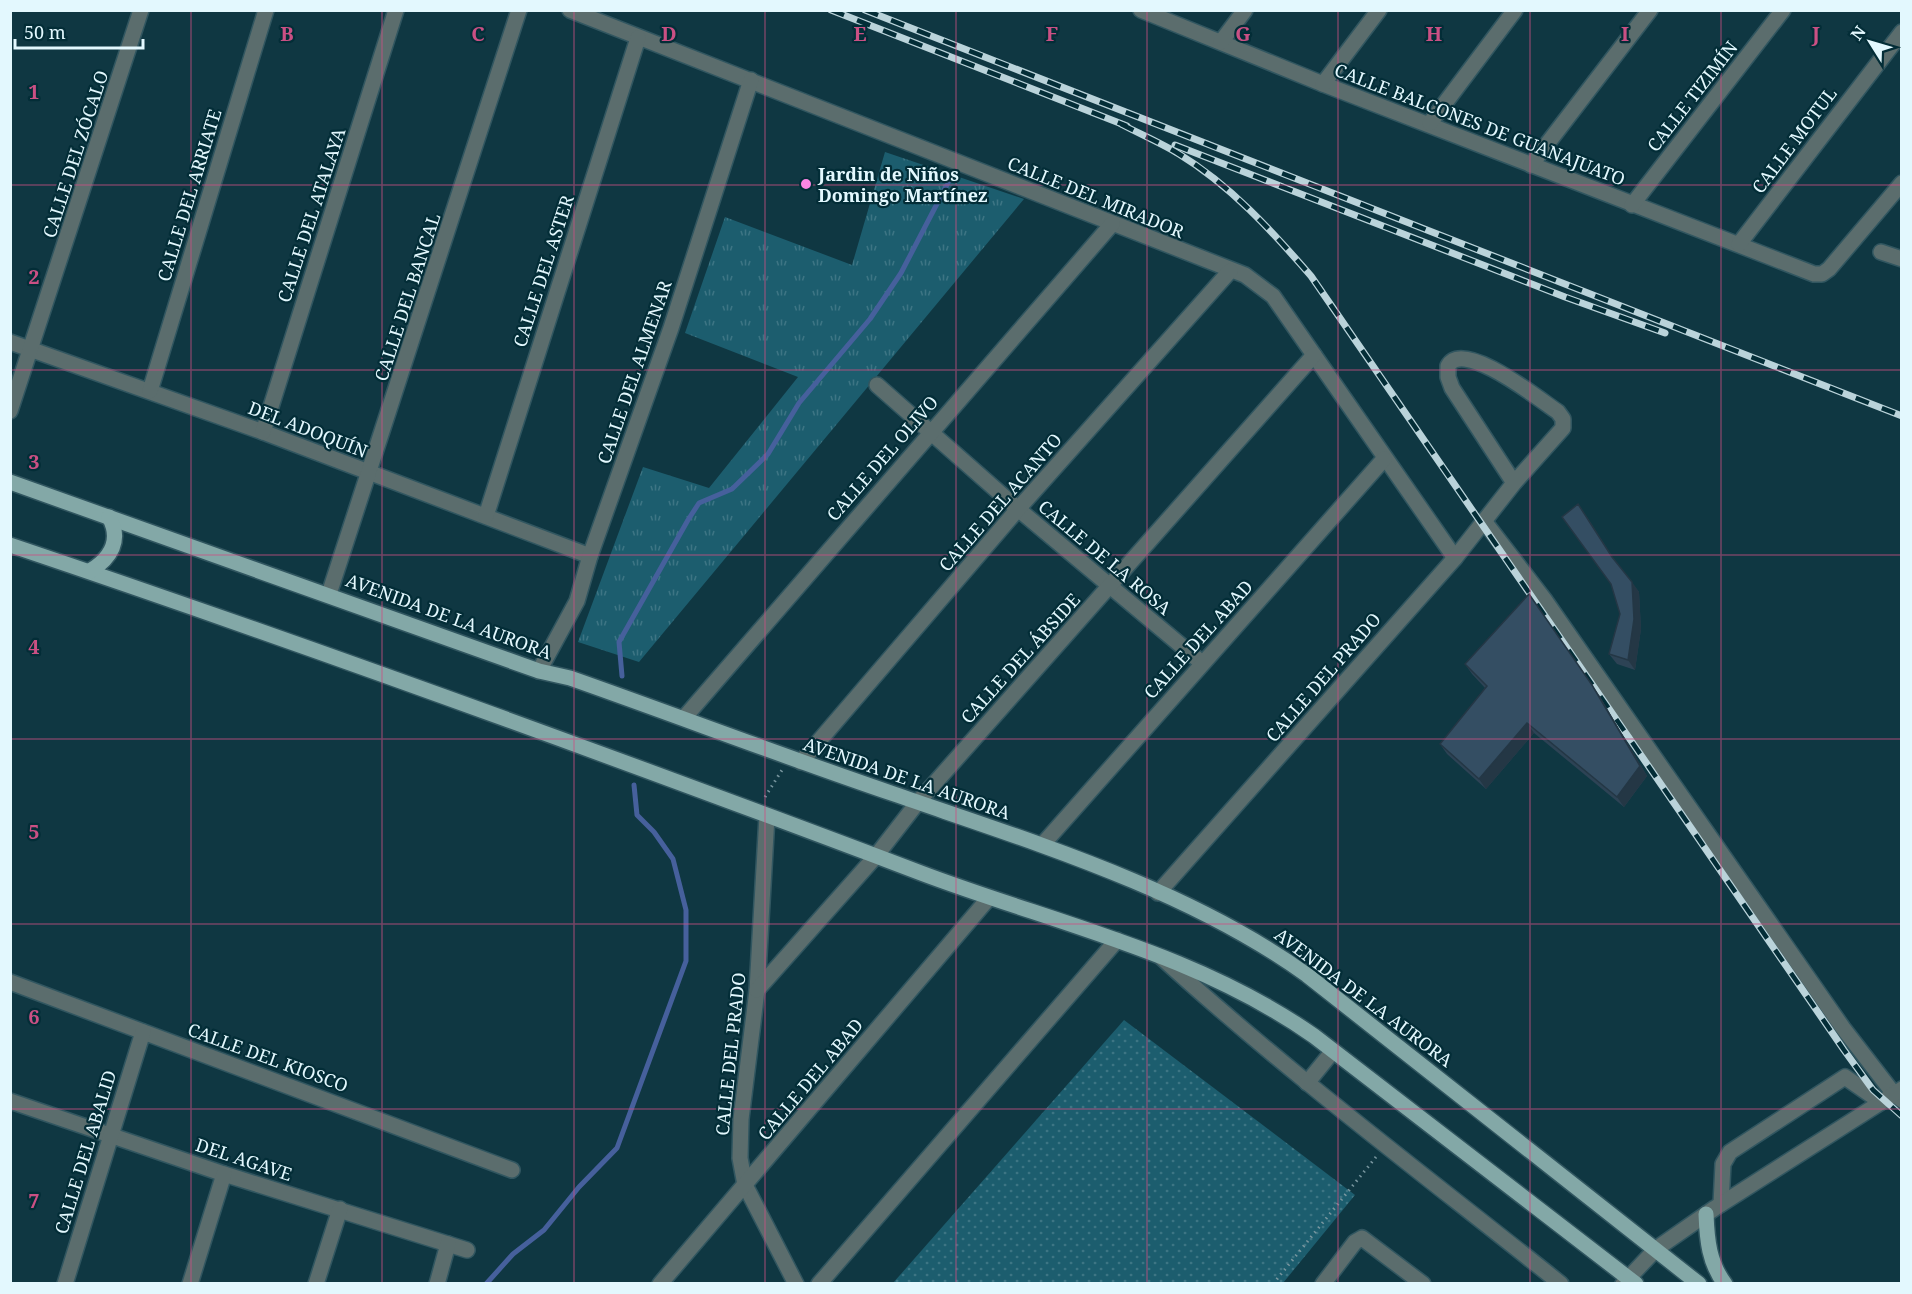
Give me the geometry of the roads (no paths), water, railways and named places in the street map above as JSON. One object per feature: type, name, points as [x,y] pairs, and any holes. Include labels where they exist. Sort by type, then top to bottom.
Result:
[{"type":"main road","name":"AVENIDA DE LA AURORA","points":[[10,482],[329,594],[539,671],[570,678],[795,760],[1043,844],[1158,893],[1254,939],[1278,954],[1699,1284]]},
{"type":"main road","points":[[90,572],[103,563],[112,550],[116,537],[109,517]]},
{"type":"main road","points":[[10,544],[988,898],[1117,940],[1238,989],[1286,1016],[1333,1051],[1629,1282]]},
{"type":"main road","points":[[1706,1214],[1707,1238],[1712,1263],[1725,1284]]},
{"type":"street","name":"CALLE DEL ZÓCALO","points":[[10,411],[33,350],[141,10]]},
{"type":"street","name":"CALLE DEL ARRIATE","points":[[150,391],[266,10]]},
{"type":"street","name":"CALLE DEL ATALAYA","points":[[263,432],[396,10]]},
{"type":"street","name":"CALLE DEL BANCAL","points":[[329,594],[519,10]]},
{"type":"street","name":"CALLE DEL MIRADOR","points":[[570,10],[1245,275],[1273,296],[1384,459],[1435,526],[1455,558]]},
{"type":"street","name":"CALLE BALCONES DE GUANAJUATO","points":[[1142,10],[1323,84],[1430,123],[1805,272],[1825,273],[1902,183]]},
{"type":"street","points":[[1221,42],[1245,10]]},
{"type":"street","points":[[1323,84],[1379,10]]},
{"type":"street","points":[[1430,123],[1515,10]]},
{"type":"street","points":[[1531,165],[1650,10]]},
{"type":"street","name":"CALLE TIZIMÍN","points":[[1632,205],[1783,10]]},
{"type":"street","name":"CALLE MOTUL","points":[[1739,244],[1902,32]]},
{"type":"street","name":"CALLE DEL ASTER","points":[[486,516],[638,38]]},
{"type":"street","name":"CALLE DEL ALMENAR","points":[[539,671],[577,601],[590,556],[671,328],[751,80]]},
{"type":"street","name":"CALLE DEL OLIVO","points":[[684,718],[931,430],[1112,224]]},
{"type":"street","points":[[1881,252],[1902,259]]},
{"type":"street","name":"CALLE DEL ACANTO","points":[[795,760],[1230,271]]},
{"type":"street","name":"DEL ADOQUÍN","points":[[10,342],[263,432],[590,556]]},
{"type":"street","name":"CALLE DEL ÁBSIDE","points":[[757,990],[876,856],[918,802],[1314,355]]},
{"type":"street","name":"CALLE DEL PRADO","points":[[1158,893],[1455,558],[1514,483],[1563,428],[1562,416],[1483,363],[1466,358],[1455,359],[1448,366],[1448,377],[1452,388],[1514,483]]},
{"type":"street","name":"CALLE DE LA ROSA","points":[[877,385],[931,430],[1018,509],[1202,663]]},
{"type":"street","name":"CALLE DEL ABAD","points":[[1043,844],[1384,459]]},
{"type":"street","points":[[1484,521],[1544,599],[1836,1018],[1894,1096]]},
{"type":"street","name":"CALLE DEL PRADO","points":[[761,814],[757,990],[741,1119],[740,1158],[745,1185],[796,1284]]},
{"type":"street","name":"CALLE DEL ABAD","points":[[660,1284],[988,898]]},
{"type":"street","points":[[819,1284],[1117,940]]},
{"type":"street","points":[[1158,955],[1223,1014],[1307,1083],[1561,1284]]},
{"type":"street","name":"CALLE DEL KIOSCO","points":[[10,982],[512,1170]]},
{"type":"street","name":"CALLE DEL ABALID","points":[[65,1284],[143,1032]]},
{"type":"street","points":[[1307,1083],[1333,1051]]},
{"type":"street","points":[[1721,1204],[1723,1164],[1730,1152],[1836,1083],[1849,1077],[1894,1096]]},
{"type":"street","points":[[1629,1282],[1656,1249],[1721,1204],[1894,1096]]},
{"type":"street","name":"DEL AGAVE","points":[[10,1101],[224,1174],[467,1250]]},
{"type":"street","points":[[190,1284],[224,1174]]},
{"type":"street","points":[[316,1284],[340,1209]]},
{"type":"street","points":[[1323,1284],[1355,1242],[1362,1238],[1423,1284]]},
{"type":"street","points":[[437,1284],[448,1244]]},
{"type":"waterway","points":[[622,676],[619,642],[699,503],[732,489],[768,454],[799,403],[870,319],[901,273],[952,175]]},
{"type":"waterway","points":[[486,1284],[513,1254],[544,1230],[579,1187],[617,1148],[686,961],[686,910],[673,859],[654,832],[637,815],[634,785]]},
{"type":"railway","points":[[831,10],[1127,126]]},
{"type":"railway","points":[[865,10],[1902,416]]},
{"type":"railway","points":[[1121,124],[1179,154],[1216,180],[1266,226],[1311,276],[1844,1050],[1873,1090],[1902,1116]]},
{"type":"railway","points":[[1175,145],[1565,297],[1665,333]]},
{"type":"place","name":"Jardin de Niños Domingo Martínez","points":[[806,184]]}]
